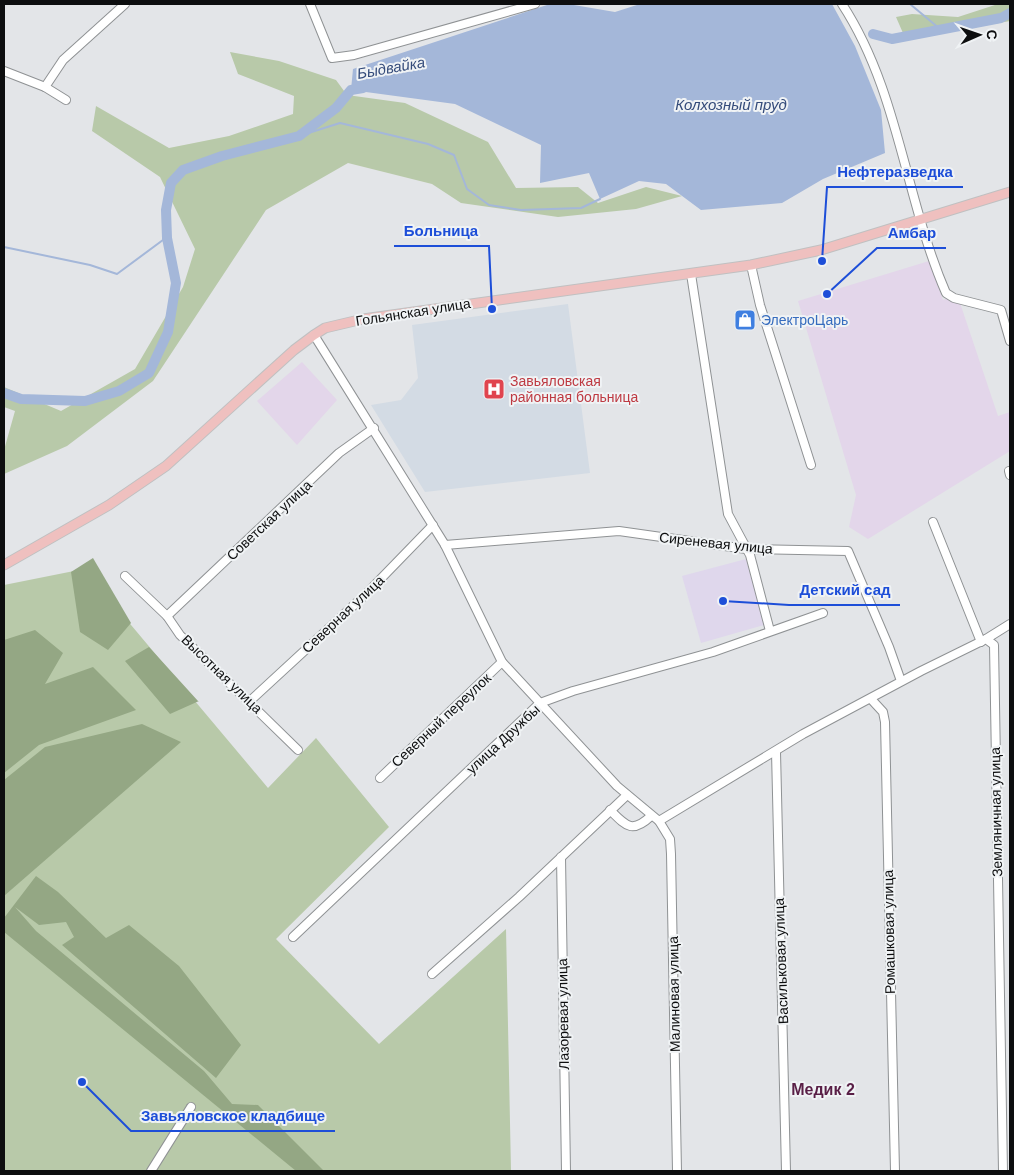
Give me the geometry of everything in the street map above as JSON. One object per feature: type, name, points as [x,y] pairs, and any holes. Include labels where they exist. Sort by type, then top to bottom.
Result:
[{"type":"main road","name":"Гольянская улица","points":[[4,565],[109,505],[166,466],[294,350],[314,335],[334,325],[363,319],[751,265],[821,250],[1010,192]]},
{"type":"street","points":[[44,87],[63,60],[125,4]]},
{"type":"street","points":[[310,4],[332,58],[354,55],[535,4]]},
{"type":"street","points":[[842,4],[872,58],[894,125],[919,220],[946,293],[960,300],[1001,310],[1010,342]]},
{"type":"street","points":[[4,70],[44,87],[66,100]]},
{"type":"street","points":[[751,265],[760,305],[811,465]]},
{"type":"street","points":[[691,274],[728,514],[746,549],[770,631]]},
{"type":"street","points":[[314,335],[433,525],[502,662],[626,795],[659,821],[803,734],[901,681],[984,640],[1010,624]]},
{"type":"street","name":"Советская улица","points":[[167,616],[340,454],[374,428]]},
{"type":"street","name":"Земляничная улица","points":[[933,522],[984,640],[995,650],[993,662],[1004,1171]]},
{"type":"street","name":"Северная улица","points":[[250,700],[366,594],[433,525]]},
{"type":"street","name":"Сиреневая улица","points":[[445,546],[619,531],[746,549],[848,551],[889,646],[901,681]]},
{"type":"street","name":"Высотная улица","points":[[125,576],[167,616],[180,635],[250,700],[298,750]]},
{"type":"street","name":"улица Дружбы","points":[[293,937],[540,703],[610,680],[712,652],[823,613]]},
{"type":"street","name":"Северный переулок","points":[[380,778],[502,662]]},
{"type":"street","name":"Ромашковая улица","points":[[870,699],[883,712],[885,722],[894,1171]]},
{"type":"street","name":"Васильковая улица","points":[[776,752],[786,1171]]},
{"type":"street","points":[[432,974],[626,795]]},
{"type":"street","points":[[610,810],[624,824],[633,827],[641,826],[651,816]]},
{"type":"street","name":"Малиновая улица","points":[[659,821],[670,839],[671,854],[677,1171]]},
{"type":"street","name":"Лазоревая улица","points":[[561,857],[566,1171]]},
{"type":"street","points":[[151,1171],[191,1107]]},
{"type":"shaded area","points":[[929,261],[943,300],[957,294],[998,416],[1010,412],[1010,451],[868,539],[849,527],[856,495],[798,301]]},
{"type":"shaded area","name":"Завьяловская районная больница","points":[[568,304],[590,473],[425,492],[371,405],[401,400],[418,378],[412,325]]},
{"type":"shaded area","points":[[302,362],[337,400],[297,445],[257,401]]},
{"type":"shaded area","points":[[746,559],[764,625],[701,643],[682,576]]},
{"type":"green space","points":[[998,4],[1010,4],[1010,21],[906,40],[896,17],[912,14],[958,17]]},
{"type":"green space","points":[[230,52],[279,61],[336,80],[347,95],[405,103],[488,142],[516,188],[578,187],[598,203],[646,187],[682,196],[636,209],[558,217],[461,203],[432,184],[348,163],[266,210],[153,381],[67,446],[4,474],[4,450],[15,411],[4,407],[4,387],[61,411],[135,369],[183,287],[195,249],[160,177],[92,131],[96,106],[169,148],[229,136],[293,114],[294,96],[238,74]]},
{"type":"green space","points":[[93,558],[131,623],[108,650],[80,632],[71,572]]},
{"type":"green space","points":[[84,569],[268,788],[316,738],[389,827],[276,939],[379,1044],[506,929],[511,1171],[4,1171],[4,585]]},
{"type":"green space","points":[[35,630],[63,653],[45,684],[93,667],[136,710],[39,745],[4,773],[4,640]]},
{"type":"green space","points":[[149,647],[199,701],[170,714],[125,661]]},
{"type":"green space","points":[[142,724],[181,742],[4,896],[4,780],[45,747]]},
{"type":"green space","points":[[36,876],[58,892],[106,938],[129,925],[179,966],[241,1045],[216,1078],[62,945],[74,937],[66,922],[39,925],[15,907],[36,931],[204,1071],[232,1104],[258,1105],[324,1171],[296,1171],[4,932],[4,918]]},
{"type":"water","name":"Колхозный пруд","points":[[550,4],[568,4],[615,12],[640,4],[832,4],[855,46],[881,110],[885,153],[823,179],[782,203],[701,210],[666,184],[639,181],[600,199],[589,173],[540,183],[541,145],[455,104],[351,90],[353,69]]},
{"type":"waterway","points":[[910,4],[940,29]]},
{"type":"waterway","name":"Быдвайка","points":[[873,34],[892,39],[1001,18],[1010,13]]},
{"type":"waterway","name":"Быдвайка","points":[[4,393],[21,399],[85,401],[119,391],[149,373],[168,332],[176,283],[167,238],[166,210],[171,183],[183,170],[222,156],[299,136],[336,108],[351,90],[363,88]]},
{"type":"waterway","points":[[299,136],[340,123],[428,144],[454,155],[467,189],[489,205],[521,210],[581,208],[600,199]]},
{"type":"waterway","points":[[4,247],[90,265],[117,274],[167,237]]},
{"type":"place","name":"Нефтеразведка","points":[[822,261]]},
{"type":"place","name":"Амбар","points":[[827,294]]},
{"type":"place","name":"Больница","points":[[492,309]]},
{"type":"place","name":"ЭлектроЦарь","points":[[745,320]]},
{"type":"place","name":"Завьяловская районная больница","points":[[494,389]]},
{"type":"place","name":"Детский сад","points":[[723,601]]},
{"type":"place","name":"Завьяловское кладбище","points":[[82,1082]]},
{"type":"district","name":"Медик 2","points":[[823,1089]]}]
